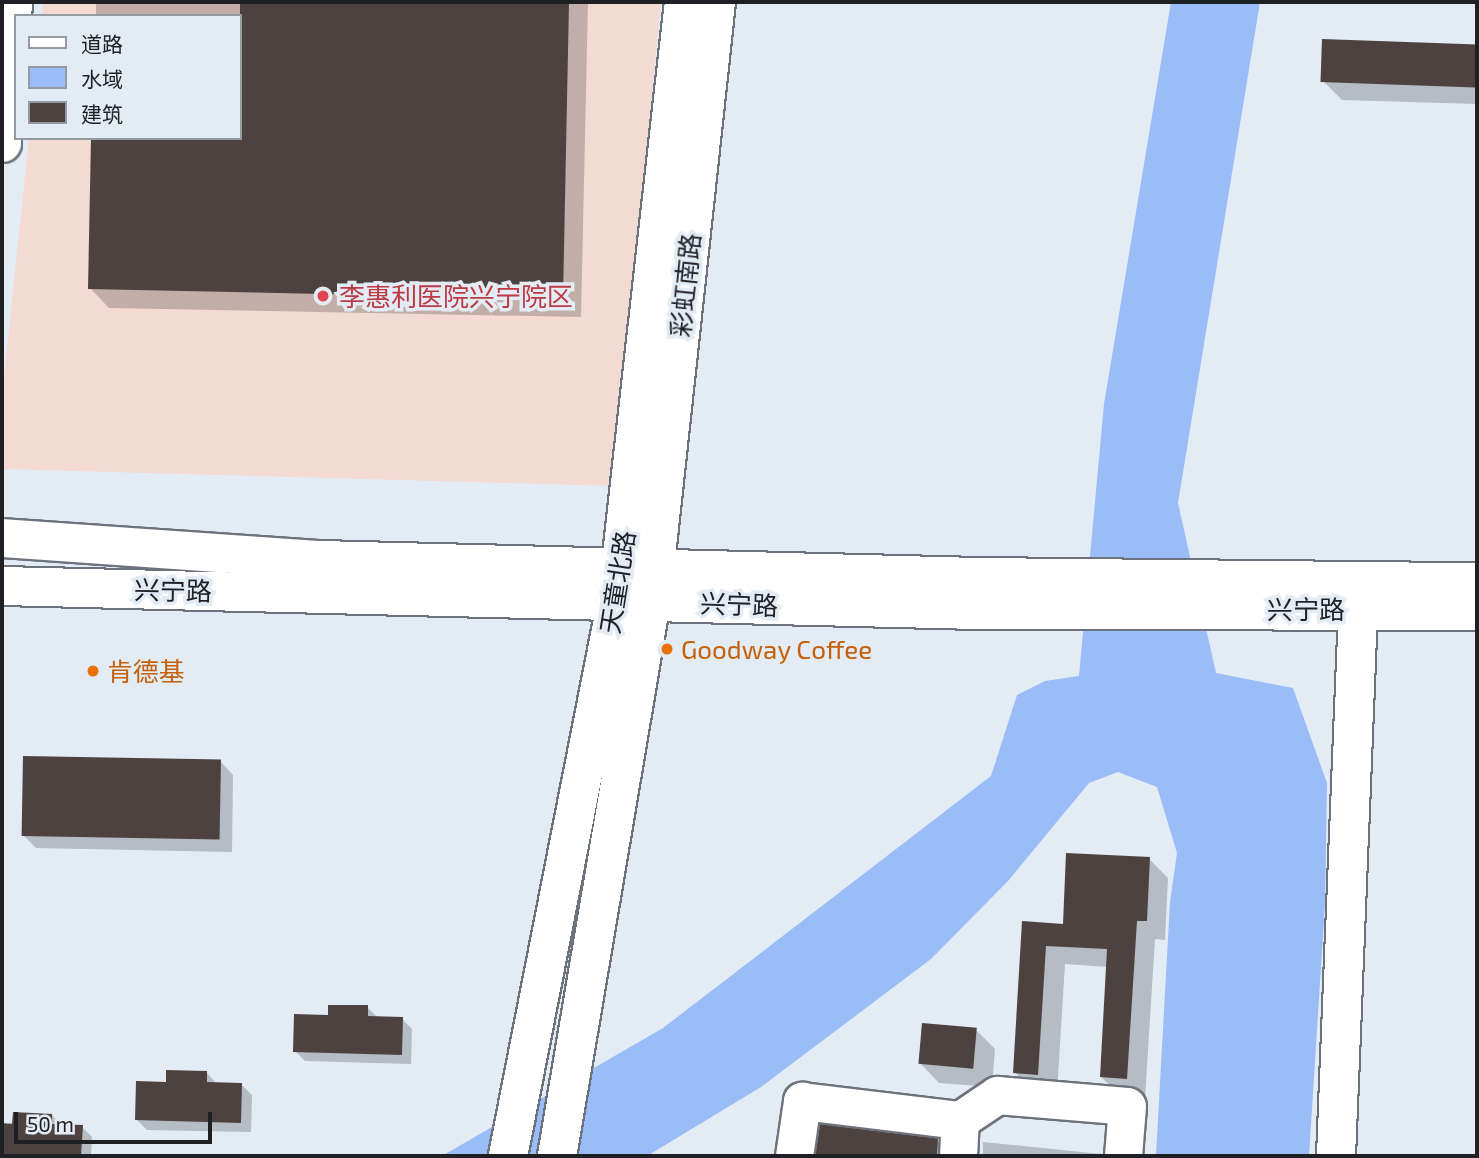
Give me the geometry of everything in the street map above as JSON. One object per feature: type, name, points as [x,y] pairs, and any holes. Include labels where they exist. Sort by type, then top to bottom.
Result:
[{"type":"main road","name":"天童北路","points":[[557,1156],[636,584],[684,2]]},
{"type":"main road","name":"彩虹南路","points":[[636,584],[716,2]]},
{"type":"main road","name":"兴宁路","points":[[2,538],[636,584]]},
{"type":"main road","name":"兴宁路","points":[[2,586],[636,584],[979,593],[1359,594],[1477,582]]},
{"type":"main road","name":"天童北路","points":[[509,1156],[522,1079],[636,584]]},
{"type":"main road","name":"兴宁路","points":[[1359,594],[1477,611]]},
{"type":"main road","points":[[1336,1156],[1359,594]]},
{"type":"street","points":[[2,143],[13,2]]},
{"type":"street","points":[[794,1156],[802,1101],[960,1120],[998,1094],[1127,1106],[1123,1156]]},
{"type":"street","points":[[958,1156],[960,1120]]},
{"type":"shaded area","name":"李惠利医院兴宁院区","points":[[43,2],[661,2],[614,486],[2,469],[2,396],[29,140],[242,140],[242,14],[42,14]]},
{"type":"water","points":[[1171,2],[1260,2],[1178,503],[1216,673],[1293,688],[1327,783],[1325,904],[1309,1156],[1156,1156],[1170,902],[1177,853],[1157,787],[1118,772],[1089,783],[1008,881],[931,959],[761,1087],[647,1156],[442,1156],[663,1028],[991,776],[1017,695],[1045,681],[1079,676],[1104,404]]},
{"type":"building","points":[[240,2],[569,2],[563,299],[88,289],[91,140],[242,140]]},
{"type":"building","points":[[1322,39],[1477,44],[1475,87],[1320,82]]},
{"type":"building","points":[[23,756],[221,759],[220,839],[22,836]]},
{"type":"building","points":[[1066,853],[1150,857],[1147,921],[1137,921],[1127,1079],[1100,1077],[1107,949],[1046,946],[1038,1075],[1013,1073],[1022,921],[1063,924]]},
{"type":"building","points":[[328,1005],[368,1005],[368,1016],[403,1017],[402,1055],[293,1052],[294,1014],[328,1015]]},
{"type":"building","points":[[922,1023],[977,1028],[973,1069],[918,1064]]},
{"type":"building","points":[[166,1070],[207,1071],[207,1082],[242,1083],[241,1123],[135,1120],[136,1081],[166,1082]]},
{"type":"building","points":[[13,1112],[52,1114],[52,1124],[83,1125],[81,1156],[2,1156],[2,1123],[12,1124]]},
{"type":"building","points":[[820,1124],[938,1138],[937,1156],[815,1156]]},
{"type":"place","name":"李惠利医院兴宁院区","points":[[323,296]]},
{"type":"place","name":"Goodway Coffee","points":[[667,649]]},
{"type":"place","name":"肯德基","points":[[93,671]]}]
